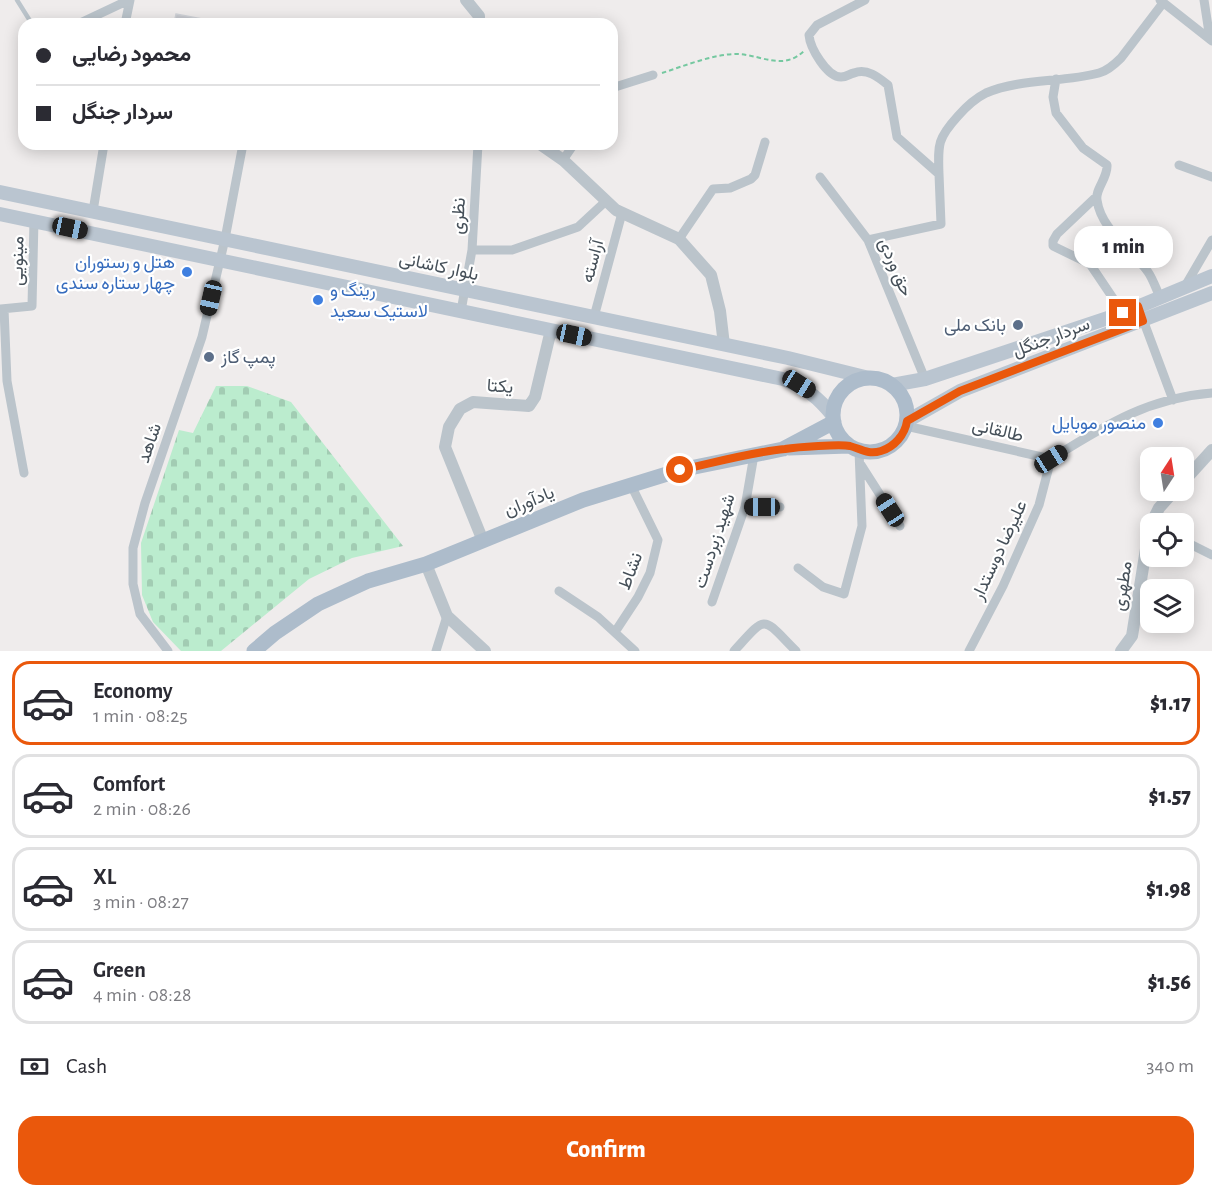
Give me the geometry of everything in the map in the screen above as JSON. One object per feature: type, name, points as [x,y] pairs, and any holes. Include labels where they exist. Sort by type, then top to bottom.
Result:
[{"type":"main road","name":"بلوار کاشانی","points":[[0,192],[594,317],[869,378]]},
{"type":"main road","points":[[49,224],[53,203]]},
{"type":"main road","points":[[0,214],[783,379],[799,384],[812,393],[833,419],[840,438],[856,453]]},
{"type":"main road","name":"سردار جنگل","points":[[891,385],[925,380],[1123,313],[1212,276]]},
{"type":"main road","name":"سردار جنگل","points":[[906,424],[960,391],[1212,293]]},
{"type":"main road","points":[[783,449],[856,453],[882,450],[893,445],[901,437],[906,424],[905,403],[900,393],[881,380],[869,378],[858,380],[840,394],[834,405],[833,419]]},
{"type":"main road","name":"یادآوران","points":[[254,651],[275,633],[318,604],[368,581],[426,564],[583,500],[680,470],[783,449],[833,419]]},
{"type":"street","points":[[91,18],[130,0]]},
{"type":"street","points":[[126,18],[130,0]]},
{"type":"street","points":[[466,0],[479,18]]},
{"type":"street","points":[[866,0],[817,25],[808,35],[810,46],[829,71],[838,78],[846,77],[857,71],[871,73],[888,85],[897,136],[939,174]]},
{"type":"street","points":[[1204,0],[1211,40]]},
{"type":"street","points":[[868,240],[941,224],[938,145],[950,125],[965,109],[985,94],[1018,85],[1100,73],[1113,66],[1161,2],[1211,40]]},
{"type":"street","points":[[618,86],[653,75]]},
{"type":"street","points":[[1056,79],[1053,97],[1056,113],[1083,148],[1107,165],[1107,173],[1096,197],[1057,234],[1053,246],[1090,264],[1123,313]]},
{"type":"street","points":[[679,239],[713,189],[730,188],[755,176],[765,141]]},
{"type":"street","points":[[93,211],[104,150]]},
{"type":"street","name":"شاهد","points":[[168,651],[140,614],[134,584],[133,548],[145,503],[202,337],[225,239],[242,150]]},
{"type":"street","name":"نظری","points":[[461,311],[472,250],[478,150]]},
{"type":"street","points":[[549,150],[622,213],[679,239],[711,275],[720,311],[724,345]]},
{"type":"street","points":[[563,160],[570,150]]},
{"type":"street","points":[[1179,165],[1212,177]]},
{"type":"street","name":"حق وردی","points":[[820,177],[868,240],[925,380]]},
{"type":"street","points":[[1096,197],[1104,222],[1149,273],[1160,297]]},
{"type":"street","points":[[472,250],[512,250],[578,227],[606,201]]},
{"type":"street","name":"آراسته","points":[[594,317],[622,213]]},
{"type":"street","name":"مینویی","points":[[2,309],[32,306],[34,220]]},
{"type":"street","points":[[1184,288],[1212,240]]},
{"type":"street","points":[[1138,306],[1173,400]]},
{"type":"street","points":[[2,309],[7,381],[24,473]]},
{"type":"street","name":"یکتا","points":[[483,541],[445,447],[448,427],[460,408],[473,402],[529,406],[535,397],[551,330]]},
{"type":"street","points":[[1051,459],[1108,423],[1157,403],[1212,393]]},
{"type":"street","name":"طالقانی","points":[[906,424],[1051,459]]},
{"type":"street","points":[[1194,470],[1212,450]]},
{"type":"street","points":[[856,453],[900,526]]},
{"type":"street","points":[[798,568],[823,587],[844,594],[862,526],[856,453]]},
{"type":"street","name":"شهید زبردست","points":[[712,602],[745,507],[754,455]]},
{"type":"street","name":"علیرضا دوستدار","points":[[969,651],[1003,586],[1039,505],[1051,459]]},
{"type":"street","name":"نشاط","points":[[615,632],[638,597],[650,573],[658,540],[631,485]]},
{"type":"street","name":"مطهری","points":[[1156,513],[1165,501]]},
{"type":"street","points":[[745,507],[780,507]]},
{"type":"street","points":[[1194,546],[1212,555]]},
{"type":"street","points":[[426,564],[447,616],[485,651]]},
{"type":"street","name":"مطهری","points":[[1121,651],[1132,636],[1143,567]]},
{"type":"street","points":[[559,591],[598,617],[635,651]]},
{"type":"street","points":[[436,651],[447,616]]},
{"type":"street","points":[[739,649],[754,628],[762,623],[769,624],[796,651]]},
{"type":"lane","points":[[17,0],[28,18]]},
{"type":"path","points":[[653,75],[727,54],[740,54],[782,62],[797,58],[810,46]]},
{"type":"green space","points":[[216,386],[247,386],[291,402],[403,546],[352,558],[309,579],[221,651],[181,651],[153,622],[142,595],[141,543],[179,430],[193,433]]},
{"type":"building","points":[[176,14],[197,18],[175,18]]},
{"type":"place","name":"هتل و رستوران چهار ستاره سندی","points":[[187,272]]},
{"type":"place","name":"رینگ و لاستیک سعید","points":[[318,300]]},
{"type":"place","name":"بانک ملی","points":[[1018,325]]},
{"type":"place","name":"پمپ گاز","points":[[209,357]]},
{"type":"place","name":"منصور موبایل","points":[[1158,423]]},
{"type":"route","points":[[680,470],[783,449],[849,446],[871,453],[882,450],[893,445],[901,437],[907,421],[960,391],[1143,321],[1138,306],[1123,313]]}]
